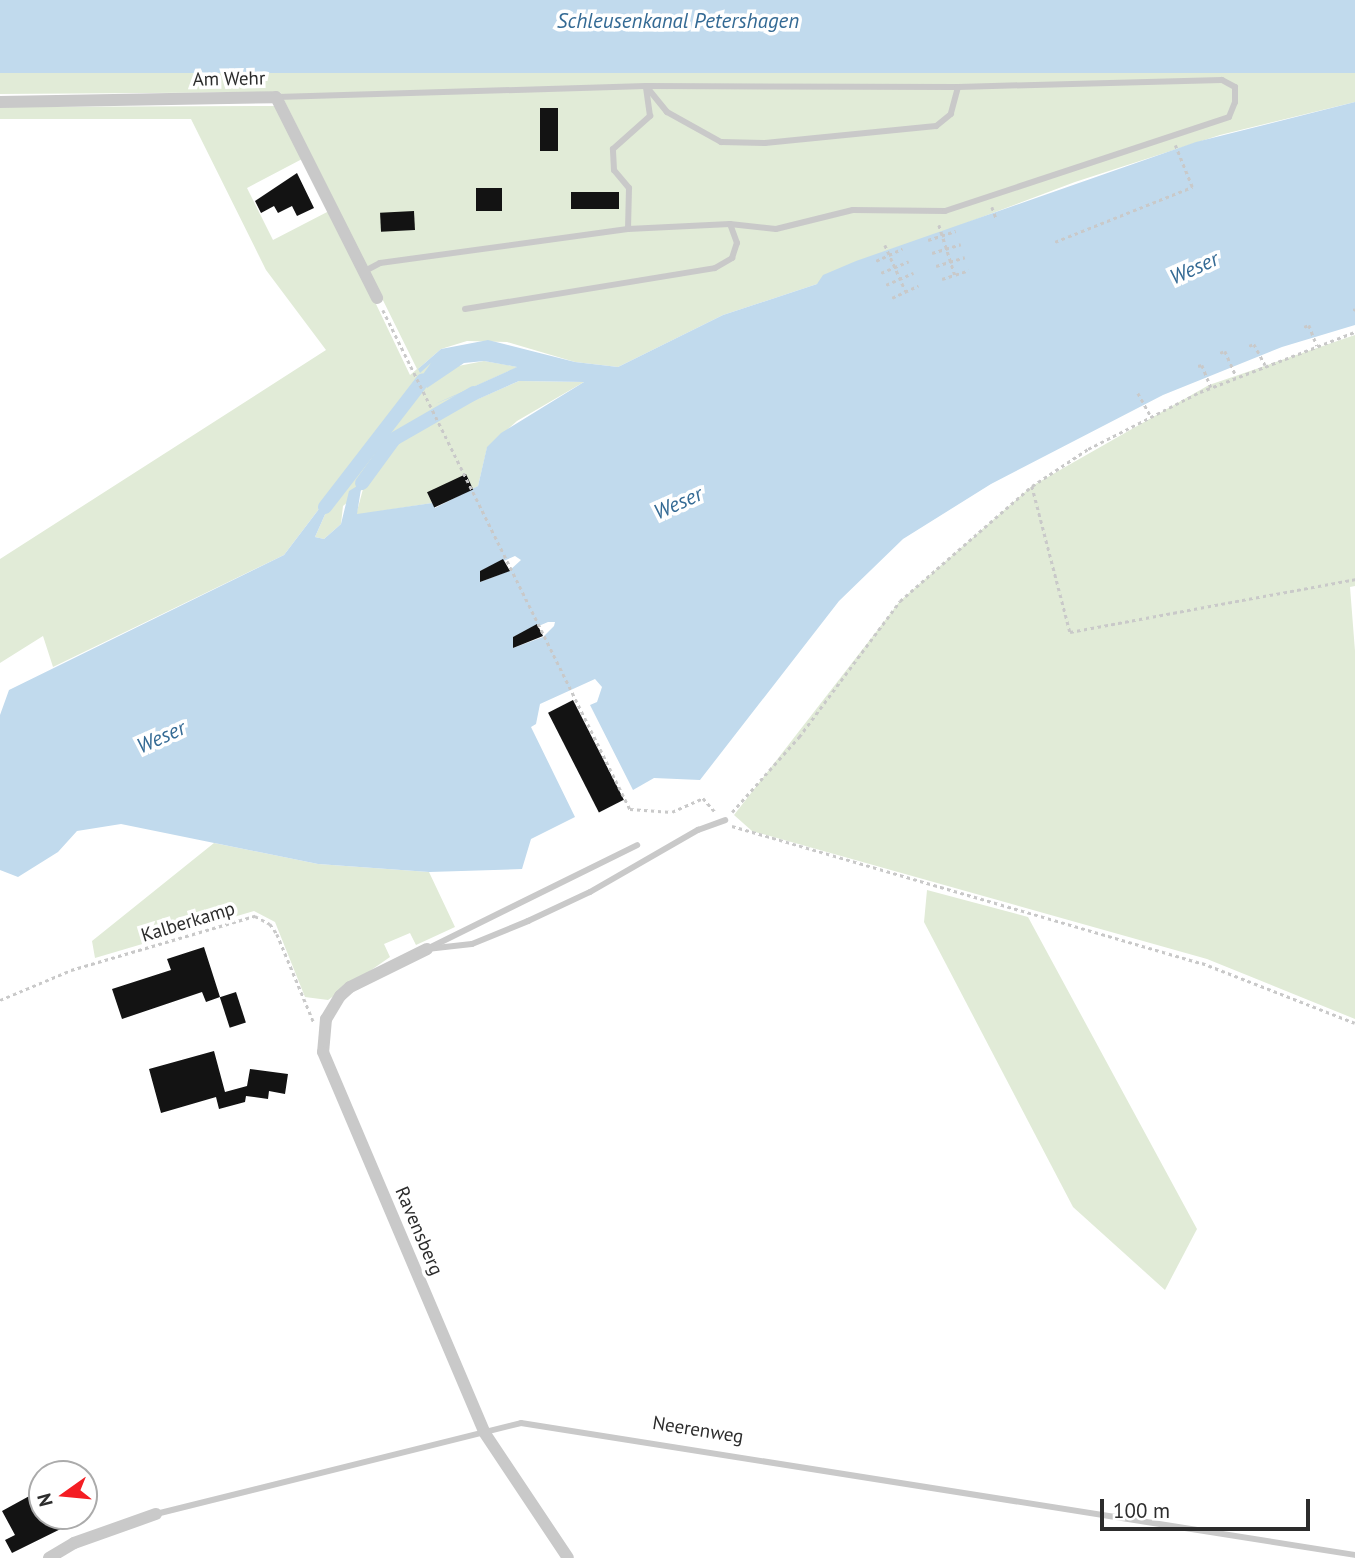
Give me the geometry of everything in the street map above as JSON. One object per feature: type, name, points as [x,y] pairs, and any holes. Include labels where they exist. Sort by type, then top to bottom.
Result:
[{"type":"street","name":"Am Wehr","points":[[0,102],[276,97],[377,298]]},
{"type":"street","points":[[323,1030],[331,1008],[350,987],[426,950]]},
{"type":"street","name":"Ravensberg","points":[[323,1030],[323,1052],[484,1433],[568,1558]]},
{"type":"street","name":"Neerenweg","points":[[49,1558],[74,1543],[156,1514]]},
{"type":"lane","points":[[276,97],[646,86],[958,87],[1222,80],[1235,87],[1235,102],[1229,117],[965,206],[901,213],[853,210],[776,229],[730,225],[628,229],[380,263],[365,271]]},
{"type":"lane","points":[[646,86],[667,112],[721,142],[765,144],[936,126],[951,114],[958,87]]},
{"type":"lane","points":[[628,229],[629,188],[614,170],[613,149],[650,116],[646,86]]},
{"type":"lane","points":[[465,309],[715,268],[732,258],[737,243],[730,225]]},
{"type":"lane","points":[[426,950],[472,944],[528,921],[590,892],[698,830],[725,820]]},
{"type":"lane","points":[[426,950],[637,845]]},
{"type":"lane","name":"Neerenweg","points":[[156,1514],[521,1423],[583,1430],[1355,1555]]},
{"type":"path","points":[[1055,242],[1192,187],[1174,142]]},
{"type":"path","points":[[992,207],[996,218]]},
{"type":"path","points":[[939,225],[955,275]]},
{"type":"path","points":[[928,240],[956,231]]},
{"type":"path","points":[[932,253],[961,244]]},
{"type":"path","points":[[885,246],[905,292]]},
{"type":"path","points":[[876,261],[902,249]]},
{"type":"path","points":[[936,266],[965,257]]},
{"type":"path","points":[[881,274],[909,261]]},
{"type":"path","points":[[942,279],[969,270]]},
{"type":"path","points":[[886,285],[913,274]]},
{"type":"path","points":[[892,298],[918,286]]},
{"type":"path","points":[[377,298],[630,809],[672,812],[703,798],[725,820],[745,832],[1202,963],[1355,1023]]},
{"type":"path","points":[[1304,327],[1314,323]]},
{"type":"path","points":[[1309,325],[1317,346]]},
{"type":"path","points":[[725,820],[799,737],[900,601],[1032,486],[1151,416],[1211,387],[1355,332]]},
{"type":"path","points":[[1249,346],[1259,342]]},
{"type":"path","points":[[1254,344],[1265,365]]},
{"type":"path","points":[[1220,353],[1227,350],[1236,376]]},
{"type":"path","points":[[1202,365],[1211,387]]},
{"type":"path","points":[[1138,393],[1151,416]]},
{"type":"path","points":[[1032,486],[1070,632],[1355,579]]},
{"type":"path","name":"Kalberkamp","points":[[0,1000],[71,970],[255,916],[271,924],[310,1019],[323,1030]]},
{"type":"green space","points":[[0,73],[1355,73],[1355,102],[1220,135],[1075,182],[857,264],[817,284],[723,315],[618,367],[575,362],[507,342],[467,341],[441,349],[418,369],[429,361],[453,367],[484,361],[518,367],[436,404],[472,388],[476,397],[441,415],[519,381],[584,382],[517,421],[487,448],[478,486],[473,489],[465,475],[428,494],[432,503],[356,515],[363,489],[343,506],[341,524],[324,539],[315,537],[327,510],[322,505],[284,555],[53,667],[43,636],[0,663],[0,559],[326,350],[266,270],[191,119],[0,119],[0,107],[278,106],[304,158],[247,188],[273,240],[331,210],[410,375],[417,369],[280,92],[0,94]]},
{"type":"green space","points":[[1355,335],[1355,586],[1350,587],[1355,651],[1355,1019],[1207,959],[752,831],[734,815],[900,601],[1032,486],[1209,385]]},
{"type":"green space","points":[[214,843],[318,864],[429,872],[455,927],[416,945],[410,933],[384,944],[390,957],[328,1000],[305,997],[275,922],[254,911],[95,958],[92,941]]},
{"type":"green space","points":[[927,890],[1028,917],[1197,1229],[1165,1290],[1073,1207],[924,922]]},
{"type":"water","name":"Schleusenkanal Petershagen","points":[[0,0],[1355,0],[1355,73],[0,73]]},
{"type":"water","name":"Weser","points":[[1355,102],[1355,325],[1282,347],[1163,395],[991,484],[903,539],[839,601],[700,780],[654,778],[633,790],[590,705],[597,702],[602,687],[595,679],[540,704],[536,724],[531,727],[575,817],[531,839],[522,869],[429,872],[318,864],[121,824],[77,831],[58,852],[18,877],[0,870],[0,715],[9,690],[284,555],[322,505],[327,510],[315,537],[324,539],[341,524],[349,491],[362,483],[357,514],[432,503],[435,508],[478,486],[487,447],[501,433],[584,382],[519,381],[440,416],[476,396],[472,389],[435,404],[517,367],[484,361],[464,363],[427,388],[421,377],[431,363],[420,373],[418,369],[441,349],[488,340],[575,362],[618,367],[723,315],[817,284],[823,275],[856,261],[1196,142]],"holes":[[[515,556],[521,560],[509,571],[480,582],[480,571]],[[548,622],[555,622],[543,637],[513,648],[513,637]]]},
{"type":"building","points":[[540,108],[558,108],[558,151],[540,151]]},
{"type":"building","points":[[297,173],[314,208],[297,216],[292,206],[278,213],[274,206],[261,213],[255,201]]},
{"type":"building","points":[[476,188],[502,188],[502,211],[476,211]]},
{"type":"building","points":[[571,192],[619,192],[619,209],[571,209]]},
{"type":"building","points":[[414,211],[415,230],[381,232],[380,213]]},
{"type":"building","points":[[466,474],[473,489],[434,508],[427,492]]},
{"type":"building","points":[[503,559],[510,571],[480,582],[480,571]]},
{"type":"building","points":[[537,624],[543,636],[513,648],[513,637]]},
{"type":"building","points":[[573,700],[624,800],[599,813],[548,713]]},
{"type":"building","points":[[204,947],[220,997],[206,1002],[202,992],[122,1019],[112,989],[171,970],[167,959]]},
{"type":"building","points":[[236,992],[246,1022],[230,1028],[220,997]]},
{"type":"building","points":[[214,1051],[225,1092],[247,1086],[250,1069],[288,1074],[285,1094],[269,1091],[268,1099],[246,1096],[245,1102],[219,1109],[216,1097],[161,1113],[149,1069]]},
{"type":"building","points":[[28,1497],[28,1530],[59,1530],[12,1553],[5,1540],[15,1535],[2,1511]]},
{"type":"waterway","points":[[325,507],[423,380]]},
{"type":"waterway","points":[[362,483],[394,439],[474,393]]}]
